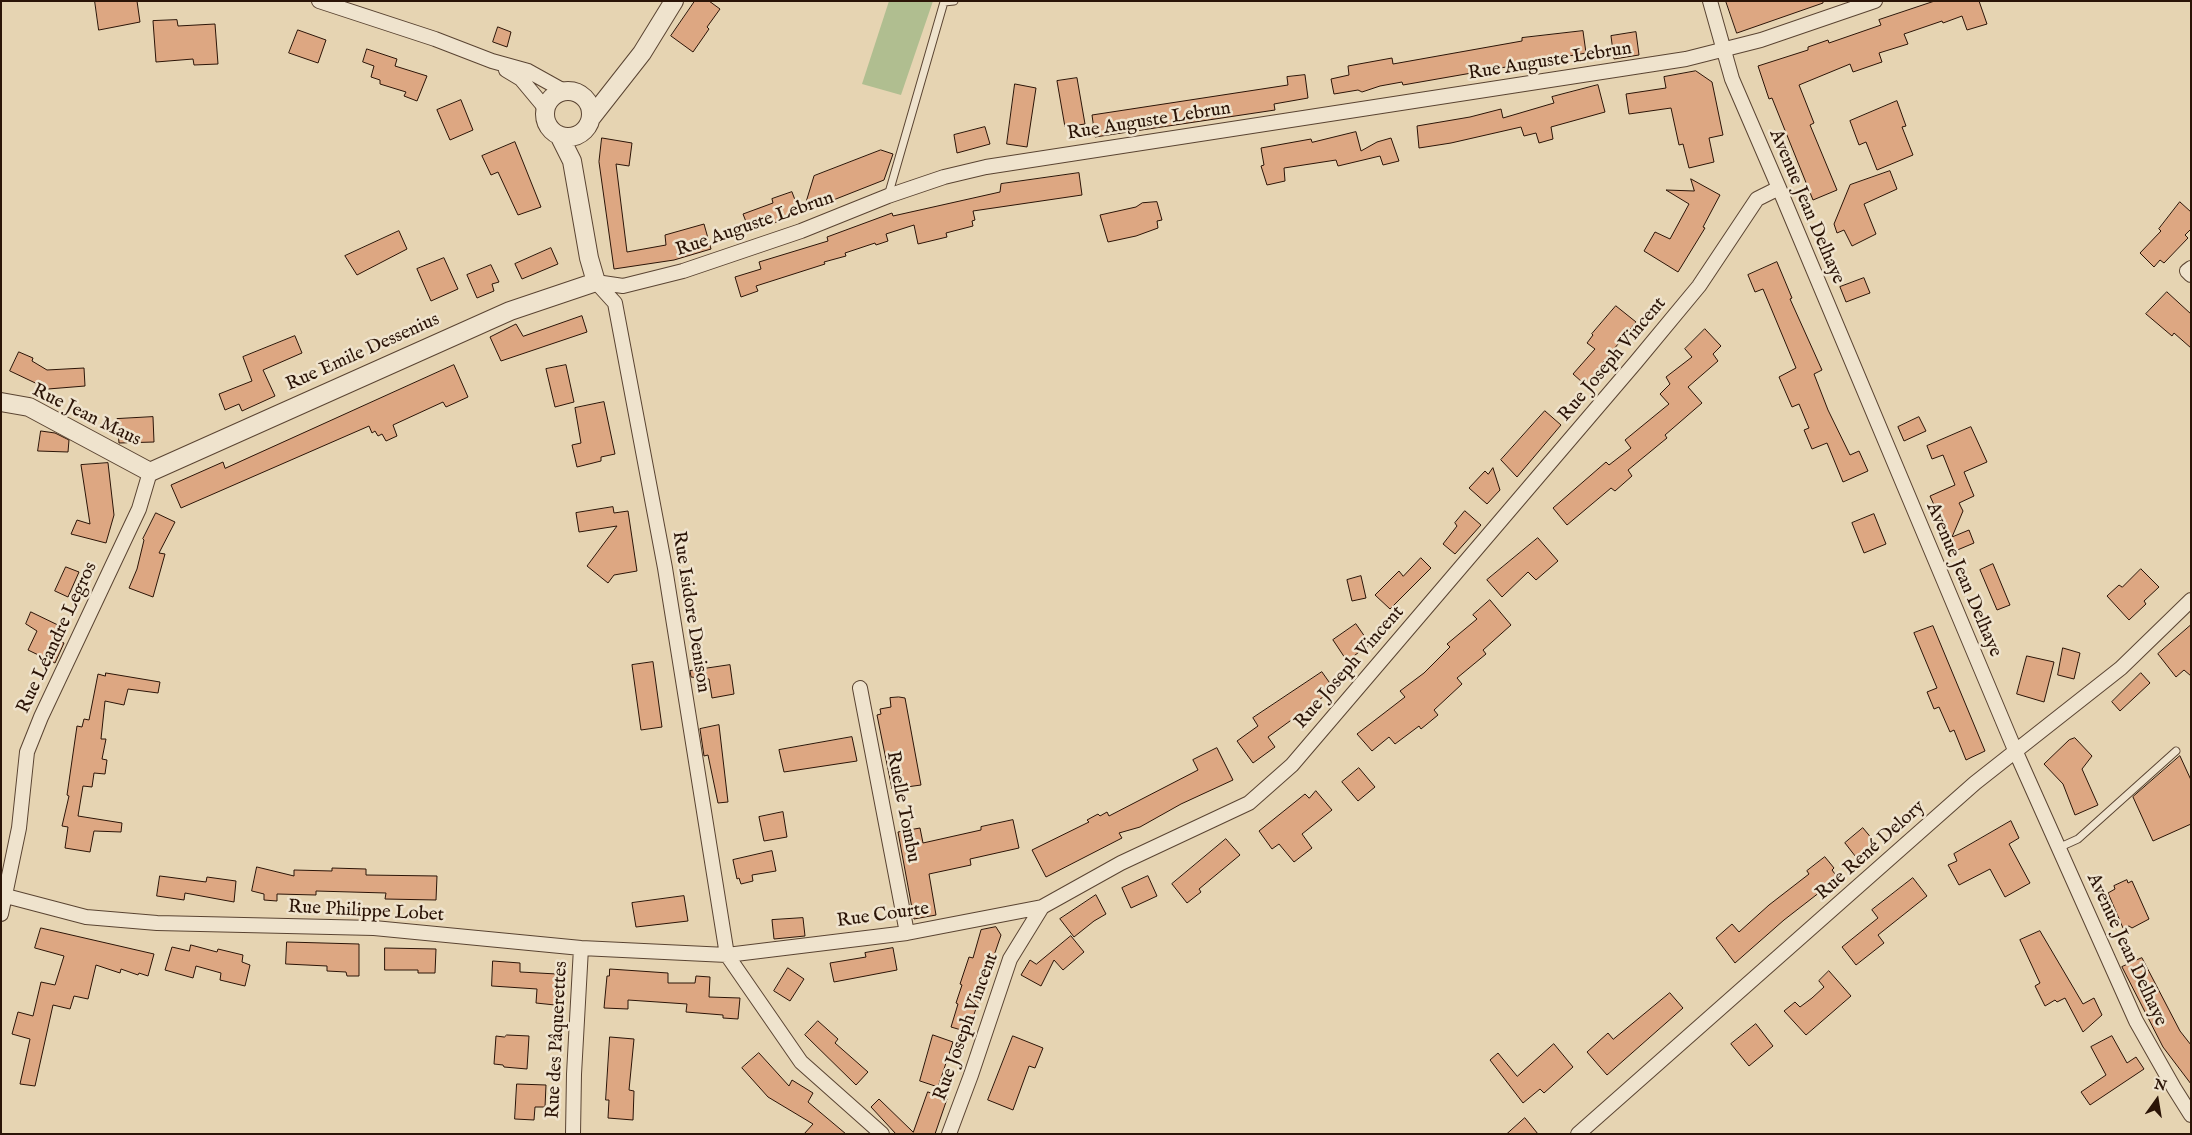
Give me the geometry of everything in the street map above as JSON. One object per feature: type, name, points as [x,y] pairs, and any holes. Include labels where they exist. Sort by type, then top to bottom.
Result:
[{"type":"street","points":[[319,1],[435,39],[492,61],[528,71],[564,91],[577,93],[590,106],[591,118],[589,125],[578,134],[566,137],[559,135]]},
{"type":"street","points":[[591,118],[621,82],[674,1]]},
{"type":"street","name":"Avenue Jean Delhaye","points":[[1710,1],[1722,51],[1732,79],[2014,750],[2136,1021],[2191,1115]]},
{"type":"street","name":"Rue Auguste Lebrun","points":[[596,282],[623,286],[683,271],[801,231],[888,196],[944,177],[986,167],[1588,76],[1722,51],[1761,40],[1875,1]]},
{"type":"street","points":[[492,61],[521,79],[546,109],[548,124],[559,135],[572,161],[589,258],[596,282]]},
{"type":"street","points":[[582,96],[621,82]]},
{"type":"street","points":[[546,109],[554,96],[564,91]]},
{"type":"street","points":[[572,161],[578,134]]},
{"type":"street","name":"Rue Joseph Vincent","points":[[949,1134],[1010,959],[1042,907],[1120,863],[1249,803],[1292,766],[1699,286],[1758,199],[1779,188]]},
{"type":"street","points":[[2191,268],[2187,272],[2191,275]]},
{"type":"street","name":"Rue Emile Dessenius","points":[[150,472],[510,311],[596,282]]},
{"type":"street","name":"Rue Isidore Denison","points":[[596,282],[615,304],[665,568],[727,955]]},
{"type":"street","name":"Rue Jean Maus","points":[[1,402],[29,407],[150,472]]},
{"type":"street","name":"Rue Léandre Legros","points":[[1,914],[19,828],[27,752],[41,717],[139,509],[150,472]]},
{"type":"street","name":"Rue René Delory","points":[[1578,1134],[2014,750],[2121,668],[2191,600]]},
{"type":"street","name":"Ruelle Tombu","points":[[860,688],[907,933]]},
{"type":"street","name":"Rue Philippe Lobet","points":[[6,896],[86,917],[157,923],[374,928],[581,948],[727,955]]},
{"type":"street","name":"Rue Courte","points":[[727,955],[907,933],[1042,907]]},
{"type":"street","name":"Rue des Pâquerettes","points":[[573,1134],[574,1074],[581,948]]},
{"type":"street","points":[[727,955],[801,1062],[882,1134]]},
{"type":"lane","points":[[888,196],[944,2],[954,1]]},
{"type":"lane","points":[[2058,848],[2078,839],[2176,751]]},
{"type":"green space","points":[[889,1],[933,1],[901,95],[862,84]]},
{"type":"building","points":[[95,1],[137,1],[140,22],[99,30]]},
{"type":"building","points":[[695,1],[709,1],[720,9],[693,52],[671,36]]},
{"type":"building","points":[[1726,1],[1823,1],[1823,3],[1737,33]]},
{"type":"building","points":[[1935,1],[1979,1],[1987,24],[1967,30],[1962,16],[1943,23],[1942,21],[1904,34],[1908,44],[1879,53],[1882,62],[1853,72],[1850,64],[1799,85],[1814,123],[1810,125],[1837,190],[1813,200],[1772,98],[1769,99],[1758,66],[1808,50],[1808,47],[1828,40],[1829,43],[1881,25],[1879,20]]},
{"type":"building","points":[[177,20],[178,26],[215,24],[218,64],[194,65],[193,59],[156,62],[153,21]]},
{"type":"building","points":[[498,27],[511,32],[507,47],[493,42]]},
{"type":"building","points":[[298,30],[326,40],[318,63],[289,53]]},
{"type":"building","points":[[1583,31],[1586,53],[1403,85],[1402,82],[1362,92],[1358,90],[1334,94],[1331,79],[1349,75],[1348,66],[1392,58],[1393,64],[1522,41],[1522,38]]},
{"type":"building","points":[[1636,32],[1639,55],[1614,59],[1611,36]]},
{"type":"building","points":[[367,49],[397,59],[395,66],[427,76],[417,101],[404,96],[406,92],[380,84],[380,80],[371,77],[374,66],[363,62]]},
{"type":"building","points":[[1696,71],[1712,82],[1723,135],[1709,138],[1714,162],[1689,168],[1683,144],[1679,145],[1671,108],[1629,114],[1626,94],[1666,88],[1664,77]]},
{"type":"building","points":[[1305,75],[1308,98],[1274,104],[1275,110],[1095,137],[1092,115],[1288,85],[1287,77]]},
{"type":"building","points":[[1077,78],[1085,124],[1065,127],[1057,81]]},
{"type":"building","points":[[1015,84],[1036,88],[1027,147],[1007,144]]},
{"type":"building","points":[[1598,85],[1605,112],[1551,127],[1553,139],[1539,143],[1536,133],[1524,136],[1521,127],[1451,143],[1419,148],[1417,126],[1470,117],[1501,109],[1503,118],[1554,103],[1552,97]]},
{"type":"building","points":[[461,100],[473,130],[450,140],[437,110]]},
{"type":"building","points":[[1897,101],[1906,126],[1902,127],[1913,155],[1877,170],[1866,142],[1859,145],[1850,121]]},
{"type":"building","points":[[985,127],[990,144],[957,153],[954,135]]},
{"type":"building","points":[[1356,132],[1361,151],[1377,142],[1391,138],[1399,161],[1383,165],[1380,156],[1338,166],[1336,160],[1284,168],[1285,181],[1267,185],[1261,166],[1264,165],[1261,148],[1311,139],[1312,142]]},
{"type":"building","points":[[602,138],[632,143],[629,166],[616,164],[627,252],[666,245],[665,235],[704,224],[711,249],[674,260],[614,269],[599,162]]},
{"type":"building","points":[[515,142],[541,207],[518,215],[498,172],[491,175],[482,156]]},
{"type":"building","points":[[881,150],[893,154],[884,180],[803,212],[814,176]]},
{"type":"building","points":[[1890,171],[1897,189],[1864,204],[1876,234],[1852,246],[1844,230],[1837,233],[1834,224],[1850,185]]},
{"type":"building","points":[[1079,173],[1082,195],[973,211],[975,220],[972,221],[973,226],[946,233],[947,237],[918,244],[914,225],[886,234],[888,241],[876,245],[875,243],[845,253],[846,256],[824,262],[825,264],[756,286],[758,291],[741,297],[735,277],[761,269],[759,262],[828,241],[827,237],[892,213],[893,216],[1000,192],[1001,184]]},
{"type":"building","points":[[1691,179],[1720,195],[1703,227],[1705,228],[1678,272],[1644,251],[1655,232],[1670,239],[1689,204],[1666,190],[1694,191]]},
{"type":"building","points":[[792,192],[800,213],[750,232],[743,214],[773,203],[772,199]]},
{"type":"building","points":[[1157,202],[1162,220],[1157,221],[1158,228],[1136,236],[1108,242],[1100,215],[1136,207],[1142,203]]},
{"type":"building","points":[[2180,202],[2191,212],[2191,229],[2185,235],[2188,238],[2164,263],[2160,260],[2154,267],[2140,253],[2161,231],[2159,229]]},
{"type":"building","points":[[399,231],[407,249],[357,275],[345,256]]},
{"type":"building","points":[[551,248],[558,264],[522,279],[515,264]]},
{"type":"building","points":[[444,258],[458,289],[431,301],[417,269]]},
{"type":"building","points":[[1777,262],[1792,298],[1790,299],[1822,370],[1814,374],[1828,410],[1850,455],[1859,451],[1868,471],[1843,482],[1827,443],[1812,449],[1804,430],[1809,428],[1799,404],[1792,407],[1779,377],[1796,368],[1763,289],[1755,292],[1748,275]]},
{"type":"building","points":[[491,265],[499,282],[492,284],[494,291],[477,298],[467,275]]},
{"type":"building","points":[[1864,278],[1870,293],[1846,302],[1840,287]]},
{"type":"building","points":[[2167,292],[2191,314],[2191,348],[2174,333],[2172,336],[2146,314]]},
{"type":"building","points":[[1616,306],[1636,322],[1596,371],[1602,377],[1591,390],[1573,374],[1595,349],[1587,343],[1592,334]]},
{"type":"building","points":[[582,316],[587,332],[501,361],[490,337],[516,324],[523,336]]},
{"type":"building","points":[[1705,329],[1721,346],[1713,354],[1718,361],[1688,387],[1702,403],[1665,435],[1667,438],[1628,470],[1632,476],[1615,491],[1611,488],[1567,525],[1553,508],[1606,462],[1609,465],[1631,448],[1625,440],[1669,404],[1660,394],[1670,384],[1666,377],[1692,357],[1685,349]]},
{"type":"building","points":[[295,336],[302,353],[263,370],[275,396],[242,411],[239,404],[225,410],[219,394],[252,381],[243,357]]},
{"type":"building","points":[[19,352],[33,358],[32,361],[47,370],[84,368],[85,386],[48,389],[10,371]]},
{"type":"building","points":[[454,365],[468,397],[446,407],[443,402],[393,425],[397,436],[386,441],[382,434],[378,436],[375,431],[372,433],[369,426],[181,508],[171,485],[223,462],[225,468]]},
{"type":"building","points":[[566,365],[574,402],[555,407],[546,369]]},
{"type":"building","points":[[604,402],[615,454],[601,457],[601,461],[577,467],[572,445],[581,443],[575,408]]},
{"type":"building","points":[[1545,411],[1561,425],[1517,477],[1501,460]]},
{"type":"building","points":[[153,417],[154,442],[119,443],[117,419]]},
{"type":"building","points":[[1919,417],[1926,431],[1904,441],[1898,427]]},
{"type":"building","points":[[1971,427],[1987,462],[1964,472],[1974,496],[1959,503],[1963,511],[1952,537],[1969,530],[1974,543],[1955,551],[1930,496],[1955,485],[1943,455],[1932,459],[1927,446]]},
{"type":"building","points":[[41,431],[55,433],[69,440],[68,452],[38,451]]},
{"type":"building","points":[[108,463],[114,515],[106,543],[71,534],[77,520],[90,524],[81,465]]},
{"type":"building","points":[[1493,468],[1500,490],[1487,504],[1469,488],[1485,471],[1488,474]]},
{"type":"building","points":[[613,507],[614,513],[628,511],[637,571],[614,575],[608,583],[587,566],[617,526],[579,532],[576,513]]},
{"type":"building","points":[[1465,511],[1481,525],[1455,554],[1443,544],[1457,526],[1455,523]]},
{"type":"building","points":[[156,513],[175,522],[159,553],[165,554],[153,597],[129,588],[137,569],[143,539]]},
{"type":"building","points":[[1874,514],[1886,544],[1864,553],[1852,523]]},
{"type":"building","points":[[1538,538],[1558,561],[1536,580],[1528,572],[1502,597],[1487,580]]},
{"type":"building","points":[[1421,558],[1431,568],[1390,609],[1375,595],[1399,571],[1403,576]]},
{"type":"building","points":[[1993,564],[2010,605],[1997,610],[1980,570]]},
{"type":"building","points":[[66,567],[79,572],[68,597],[55,591]]},
{"type":"building","points":[[2141,569],[2159,587],[2144,601],[2146,604],[2129,620],[2107,596],[2119,585],[2122,587]]},
{"type":"building","points":[[1361,576],[1366,598],[1352,601],[1347,580]]},
{"type":"building","points":[[1490,600],[1511,625],[1483,650],[1486,654],[1457,678],[1462,684],[1434,710],[1438,715],[1421,729],[1419,726],[1395,744],[1389,737],[1372,751],[1357,734],[1405,697],[1400,691],[1424,673],[1450,647],[1447,644],[1477,619],[1473,615]]},
{"type":"building","points":[[31,612],[62,627],[56,639],[64,643],[55,663],[28,650],[37,631],[26,624]]},
{"type":"building","points":[[1356,624],[1370,644],[1347,661],[1333,640]]},
{"type":"building","points":[[2191,625],[2191,676],[2184,670],[2176,677],[2158,654]]},
{"type":"building","points":[[1933,626],[1985,751],[1966,760],[1954,730],[1950,732],[1939,707],[1934,709],[1927,692],[1937,688],[1914,633]]},
{"type":"building","points":[[2063,648],[2080,653],[2074,679],[2058,675]]},
{"type":"building","points":[[2027,656],[2054,662],[2044,702],[2017,694]]},
{"type":"building","points":[[653,662],[662,727],[641,730],[632,665]]},
{"type":"building","points":[[730,665],[734,694],[712,698],[709,679],[691,677],[690,671]]},
{"type":"building","points":[[1322,672],[1334,689],[1268,737],[1275,747],[1253,763],[1237,741],[1258,726],[1253,718]]},
{"type":"building","points":[[106,673],[160,682],[158,693],[128,689],[124,705],[105,701],[101,739],[106,739],[102,759],[107,760],[105,774],[94,773],[92,787],[83,786],[78,816],[122,823],[121,832],[94,831],[90,852],[65,848],[68,827],[62,826],[69,796],[67,795],[77,726],[82,727],[84,719],[89,720],[98,674],[105,676]]},
{"type":"building","points":[[2141,673],[2150,683],[2120,711],[2112,702]]},
{"type":"building","points":[[890,698],[905,698],[921,785],[892,789],[877,715],[881,714],[880,709],[891,707]]},
{"type":"building","points":[[719,725],[728,802],[718,803],[708,755],[704,756],[700,729]]},
{"type":"building","points":[[852,737],[857,761],[784,772],[779,750]]},
{"type":"building","points":[[2075,738],[2092,756],[2082,769],[2098,805],[2075,815],[2063,784],[2044,764],[2069,740]]},
{"type":"building","points":[[1217,748],[1233,780],[1181,804],[1140,827],[1119,833],[1122,838],[1046,877],[1032,850],[1089,822],[1087,820],[1098,814],[1100,816],[1107,812],[1109,816],[1198,770],[1193,760]]},
{"type":"building","points":[[2180,756],[2191,780],[2191,824],[2153,841],[2133,797]]},
{"type":"building","points":[[1359,768],[1375,787],[1358,801],[1342,782]]},
{"type":"building","points":[[1316,791],[1332,810],[1302,834],[1312,848],[1294,862],[1279,844],[1272,849],[1259,831],[1305,794],[1309,798]]},
{"type":"building","points":[[783,812],[787,837],[764,841],[759,817]]},
{"type":"building","points":[[1013,820],[1019,848],[970,859],[971,865],[929,874],[936,915],[914,919],[898,832],[920,828],[923,843],[981,830],[981,827]]},
{"type":"building","points":[[2011,821],[2019,838],[2009,844],[2030,883],[2005,897],[1990,869],[1959,885],[1948,865],[1957,861],[1954,854]]},
{"type":"building","points":[[1863,828],[1878,846],[1859,861],[1845,843]]},
{"type":"building","points":[[1226,839],[1240,855],[1199,889],[1201,892],[1187,903],[1172,884]]},
{"type":"building","points":[[772,851],[776,871],[752,875],[753,881],[741,884],[739,878],[737,879],[733,860]]},
{"type":"building","points":[[1825,857],[1834,868],[1832,870],[1838,878],[1784,920],[1735,963],[1716,938],[1732,924],[1739,932],[1769,905],[1809,874],[1807,871]]},
{"type":"building","points":[[257,867],[294,876],[294,870],[332,871],[332,868],[366,869],[366,875],[437,876],[436,900],[385,899],[386,893],[316,891],[316,895],[277,894],[277,901],[264,900],[264,894],[252,891]]},
{"type":"building","points":[[160,876],[206,882],[207,877],[236,881],[234,902],[185,893],[184,900],[157,896]]},
{"type":"building","points":[[1148,876],[1157,896],[1131,908],[1122,888]]},
{"type":"building","points":[[1913,878],[1927,896],[1878,935],[1884,943],[1856,965],[1842,947],[1878,918],[1872,910]]},
{"type":"building","points":[[2127,880],[2128,883],[2132,881],[2149,919],[2132,928],[2129,926],[2123,928],[2108,893],[2115,889],[2114,886]]},
{"type":"building","points":[[1096,895],[1106,914],[1074,937],[1060,919]]},
{"type":"building","points":[[684,896],[688,921],[636,927],[632,903]]},
{"type":"building","points":[[803,918],[805,936],[774,939],[772,920]]},
{"type":"building","points":[[996,927],[1001,935],[968,1032],[951,1027],[962,985],[960,984],[969,957],[973,958],[981,930]]},
{"type":"building","points":[[41,928],[154,954],[148,976],[139,973],[138,975],[121,969],[120,973],[96,965],[88,999],[74,996],[70,1009],[53,1005],[35,1086],[20,1084],[30,1039],[12,1034],[18,1012],[33,1016],[41,982],[55,985],[64,956],[35,948]]},
{"type":"building","points":[[2040,931],[2083,1004],[2094,998],[2102,1015],[2083,1032],[2065,998],[2057,1002],[2055,1000],[2045,1006],[2035,986],[2040,983],[2020,940]]},
{"type":"building","points":[[1071,936],[1084,952],[1063,970],[1054,960],[1041,986],[1021,975],[1030,960],[1036,964]]},
{"type":"building","points":[[287,942],[359,944],[359,976],[347,976],[346,972],[327,971],[327,966],[286,964]]},
{"type":"building","points":[[191,945],[217,952],[218,949],[243,955],[242,962],[250,965],[245,986],[220,980],[221,973],[196,966],[193,978],[165,970],[172,947],[189,951]]},
{"type":"building","points":[[385,948],[436,949],[435,973],[418,973],[418,970],[385,970]]},
{"type":"building","points":[[893,948],[897,970],[834,982],[830,963],[866,957],[865,953]]},
{"type":"building","points":[[2142,958],[2180,1031],[2191,1045],[2191,1084],[2163,1047],[2122,967]]},
{"type":"building","points":[[493,961],[520,963],[520,972],[557,974],[555,1005],[536,1003],[537,989],[492,986]]},
{"type":"building","points":[[788,968],[804,979],[790,1001],[774,991]]},
{"type":"building","points":[[610,969],[668,973],[668,983],[695,983],[696,976],[710,977],[709,997],[740,998],[738,1019],[723,1018],[723,1015],[686,1012],[687,1004],[628,1000],[628,1009],[604,1008],[607,976],[609,976]]},
{"type":"building","points":[[1829,971],[1851,996],[1806,1035],[1784,1011],[1795,1002],[1800,1007],[1812,998],[1824,987],[1819,981]]},
{"type":"building","points":[[1670,993],[1683,1008],[1607,1075],[1587,1052],[1608,1033],[1613,1039]]},
{"type":"building","points":[[818,1021],[838,1039],[835,1043],[868,1072],[856,1085],[805,1035]]},
{"type":"building","points":[[1756,1024],[1773,1046],[1749,1066],[1731,1044]]},
{"type":"building","points":[[507,1035],[529,1036],[527,1069],[494,1064],[496,1036],[504,1037]]},
{"type":"building","points":[[933,1035],[953,1042],[938,1087],[920,1081]]},
{"type":"building","points":[[1013,1036],[1043,1048],[1035,1068],[1029,1066],[1013,1110],[988,1100]]},
{"type":"building","points":[[2112,1036],[2127,1063],[2136,1057],[2144,1069],[2090,1105],[2081,1092],[2106,1075],[2091,1047]]},
{"type":"building","points":[[610,1037],[634,1039],[629,1090],[634,1091],[633,1120],[608,1118],[609,1100],[606,1100]]},
{"type":"building","points":[[1554,1044],[1573,1067],[1544,1093],[1540,1089],[1523,1103],[1490,1060],[1498,1053],[1517,1076]]},
{"type":"building","points":[[759,1053],[789,1086],[792,1080],[813,1093],[808,1102],[846,1134],[804,1134],[813,1124],[768,1097],[742,1068]]},
{"type":"building","points":[[517,1084],[546,1085],[545,1107],[535,1107],[534,1120],[515,1119]]},
{"type":"building","points":[[928,1092],[947,1099],[935,1134],[896,1134],[871,1107],[879,1099],[913,1132]]},
{"type":"building","points":[[1525,1118],[1538,1134],[1507,1134]]}]
